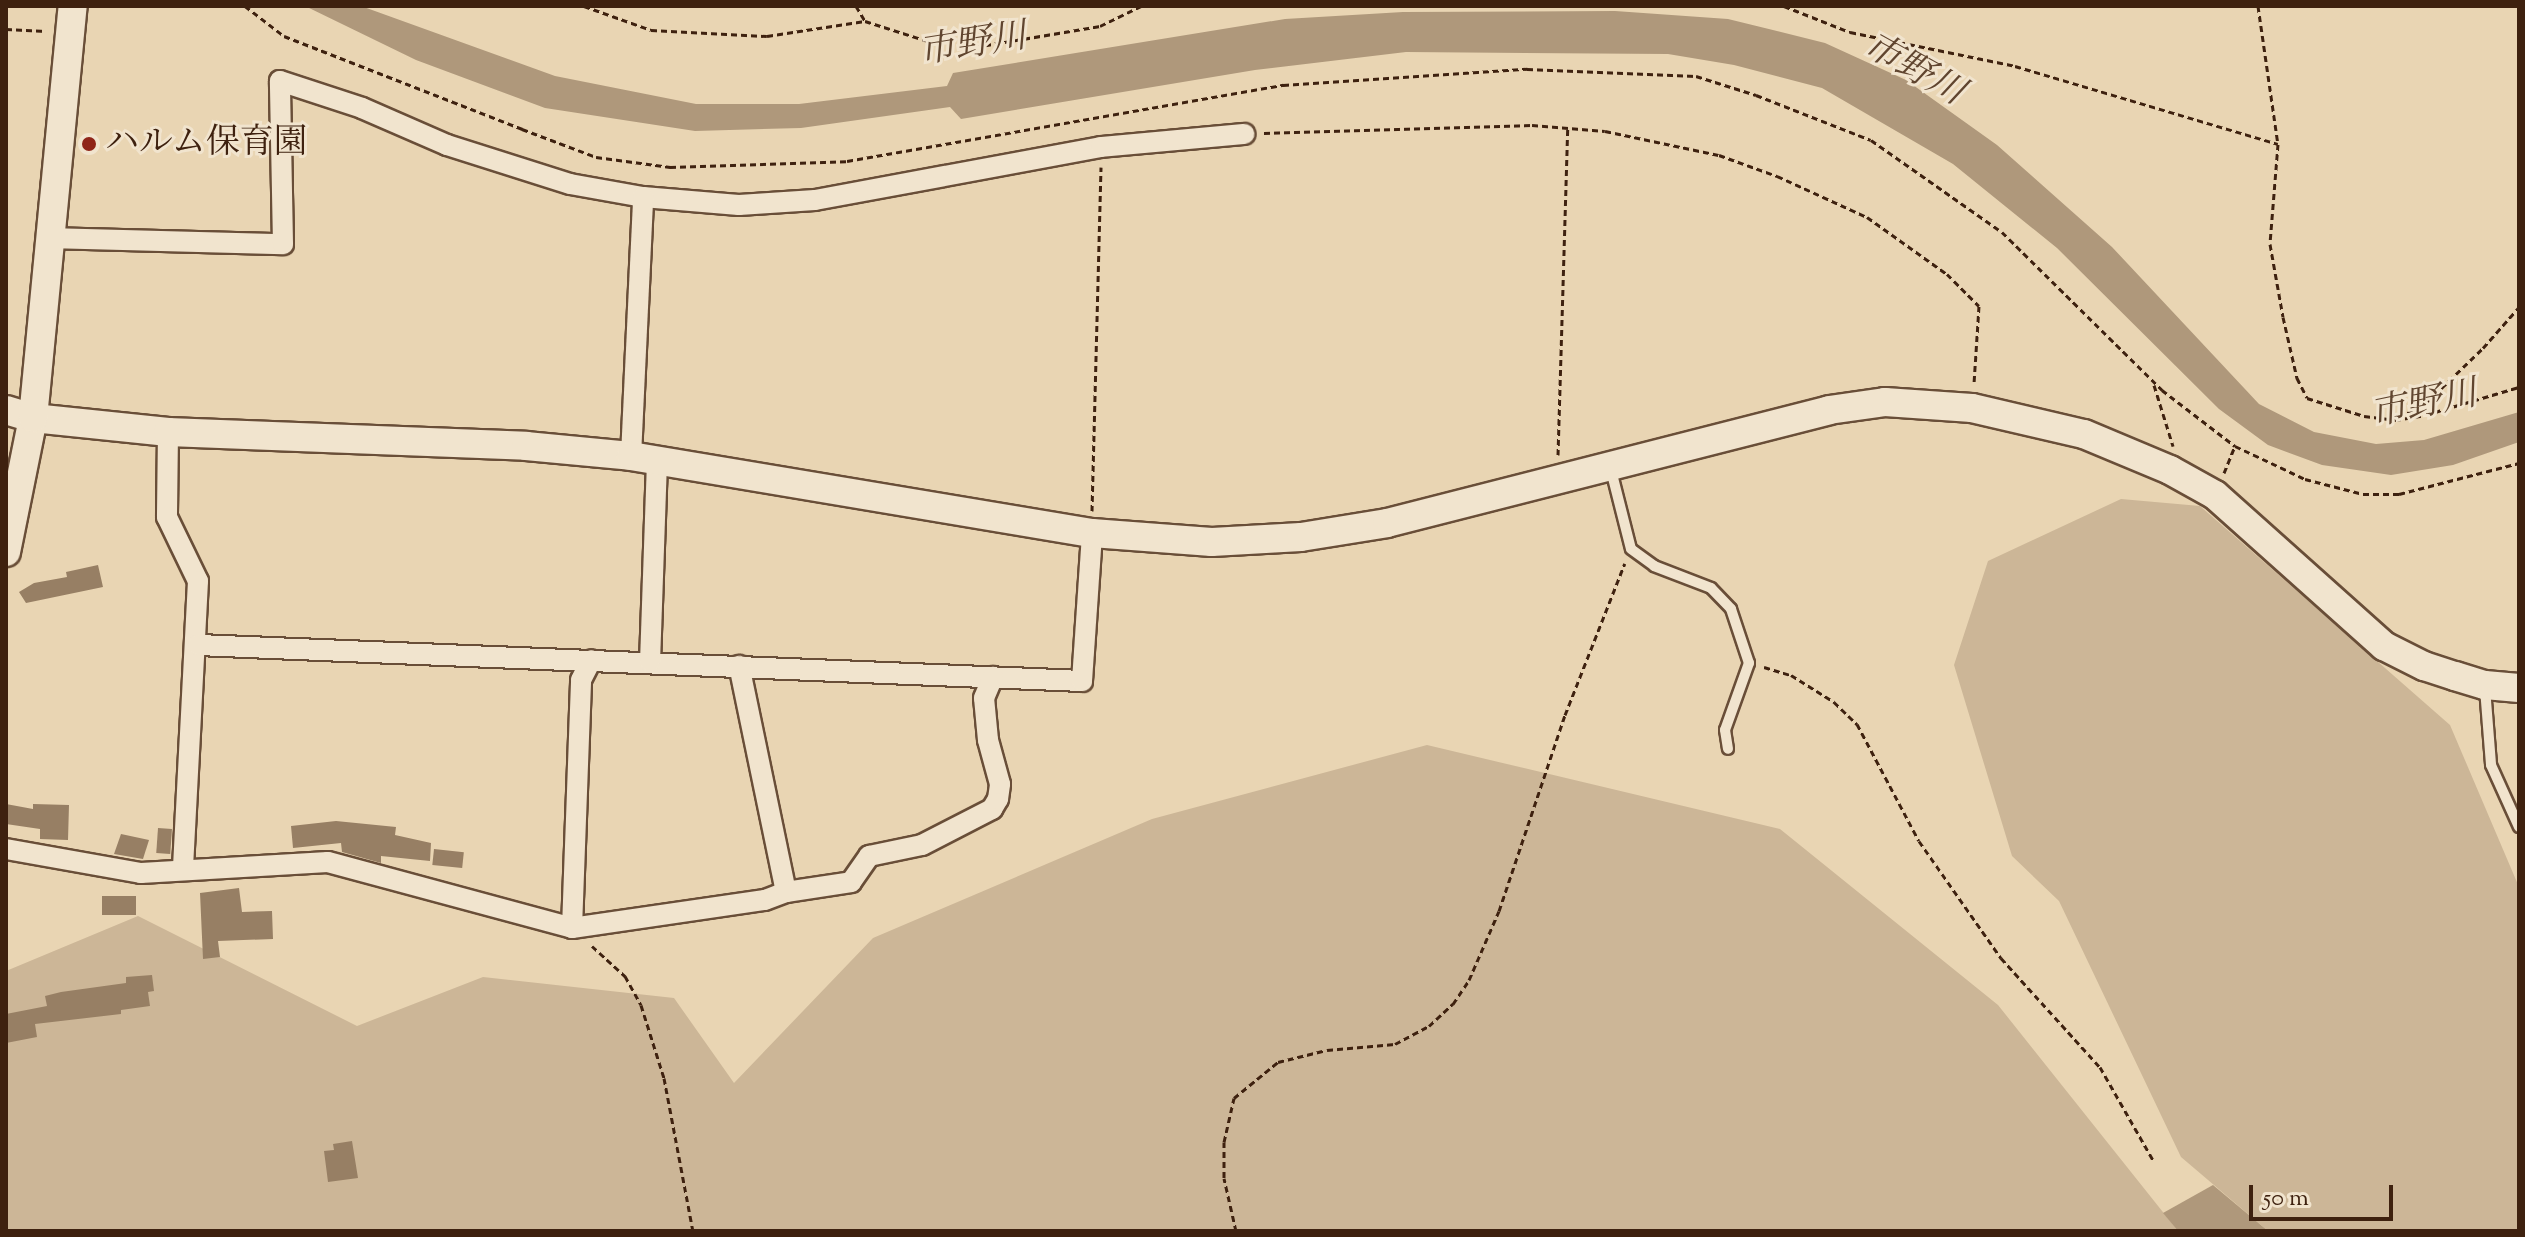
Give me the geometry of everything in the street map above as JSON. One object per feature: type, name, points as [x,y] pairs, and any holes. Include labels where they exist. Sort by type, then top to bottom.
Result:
[{"type":"street","points":[[6,552],[33,418],[48,238],[72,19]]},
{"type":"street","points":[[48,238],[283,244],[280,81],[362,108],[516,169],[570,184],[643,197],[739,205],[815,200],[1101,147],[1244,134]]},
{"type":"street","points":[[643,197],[644,458],[650,662]]},
{"type":"street","points":[[6,410],[33,418],[168,432],[526,446],[644,458],[1092,533],[1212,542],[1301,537],[1387,523],[1829,410],[1885,402],[1972,408],[2084,434],[2175,473],[2215,495],[2384,646],[2424,666],[2485,685],[2519,688]]},
{"type":"street","points":[[168,432],[167,517],[198,581],[198,645],[183,867]]},
{"type":"street","points":[[198,645],[1082,681],[1092,533]]},
{"type":"street","points":[[572,928],[581,680],[591,660]]},
{"type":"street","points":[[739,666],[786,892]]},
{"type":"street","points":[[6,849],[141,873],[183,867],[328,862],[572,928],[765,900],[786,892],[851,882],[869,856],[922,845],[992,809],[998,799],[1000,784],[988,740],[984,698],[993,677]]},
{"type":"lane","points":[[1611,468],[1631,549],[1654,566],[1711,588],[1731,609],[1749,663],[1725,730],[1728,749]]},
{"type":"lane","points":[[2485,685],[2491,765],[2519,827]]},
{"type":"path","points":[[245,6],[284,36],[522,129],[596,157],[670,167],[847,161],[1283,85],[1527,69],[1696,76],[1756,95],[1871,140],[2002,232],[2152,380],[2235,446],[2305,479],[2363,494],[2399,494],[2519,463]]},
{"type":"path","points":[[584,6],[651,30],[767,36],[865,21],[937,44],[975,47],[1100,26],[1141,6]]},
{"type":"path","points":[[856,6],[865,21]]},
{"type":"path","points":[[1784,6],[1850,32],[2015,66],[2278,144]]},
{"type":"path","points":[[2258,6],[2278,144],[2270,244],[2297,378],[2307,398],[2364,416],[2395,420],[2425,415],[2519,387]]},
{"type":"path","points":[[6,29],[72,19]]},
{"type":"path","points":[[1244,134],[1416,126],[1568,127],[1648,139],[1719,155],[1777,176],[1867,217],[1947,274],[1979,306],[1972,408]]},
{"type":"path","points":[[1557,481],[1568,127]]},
{"type":"path","points":[[1092,533],[1101,147]]},
{"type":"path","points":[[2395,420],[2427,402],[2483,348],[2519,307]]},
{"type":"path","points":[[2152,380],[2177,459],[2175,473]]},
{"type":"path","points":[[2215,495],[2235,446]]},
{"type":"path","points":[[1236,1231],[1224,1178],[1224,1142],[1234,1098],[1278,1062],[1327,1050],[1395,1044],[1437,1019],[1453,1004],[1469,980],[1499,911],[1565,715],[1631,549]]},
{"type":"path","points":[[1749,663],[1791,675],[1834,702],[1857,724],[1919,841],[2001,958],[2100,1067],[2153,1160]]},
{"type":"path","points":[[572,928],[625,976],[641,1005],[664,1078],[693,1231]]},
{"type":"shaded area","points":[[305,6],[361,6],[555,76],[696,104],[799,104],[947,86],[953,73],[1285,19],[1403,12],[1615,11],[1728,19],[1825,43],[1906,80],[1997,145],[2112,247],[2259,404],[2314,432],[2376,444],[2424,440],[2519,412],[2519,442],[2453,465],[2391,475],[2322,465],[2268,445],[2219,409],[2057,248],[1953,164],[1822,88],[1734,65],[1668,54],[1406,52],[1255,70],[961,119],[950,107],[801,128],[695,131],[545,108],[416,60]]},
{"type":"shaded area","points":[[2121,499],[2200,506],[2450,725],[2519,887],[2519,1231],[2268,1231],[2181,1157],[2059,901],[2012,856],[1954,665],[1988,561]]},
{"type":"shaded area","points":[[1427,745],[1780,829],[1998,1005],[2178,1231],[6,1231],[6,971],[138,916],[357,1026],[483,977],[674,998],[734,1083],[873,938],[1152,819]]},
{"type":"shaded area","points":[[2213,1185],[2268,1231],[2178,1231],[2163,1213]]},
{"type":"building","points":[[98,565],[103,587],[26,603],[19,592],[34,583],[67,577],[66,572]]},
{"type":"building","points":[[6,804],[33,809],[33,804],[69,805],[68,840],[40,839],[40,829],[6,824]]},
{"type":"building","points":[[336,821],[396,827],[395,835],[431,843],[430,861],[381,856],[381,863],[342,852],[341,843],[293,848],[291,826]]},
{"type":"building","points":[[158,828],[172,829],[170,854],[156,853]]},
{"type":"building","points":[[121,834],[149,840],[143,859],[114,854]]},
{"type":"building","points":[[434,849],[464,852],[462,868],[432,865]]},
{"type":"building","points":[[239,888],[242,912],[272,911],[273,939],[218,941],[220,957],[203,959],[200,893]]},
{"type":"building","points":[[102,896],[136,896],[136,915],[102,915]]},
{"type":"building","points":[[152,975],[154,991],[148,992],[150,1006],[121,1010],[121,1014],[35,1024],[37,1037],[6,1043],[6,1014],[47,1006],[45,996],[126,983],[126,977]]},
{"type":"building","points":[[352,1141],[358,1178],[328,1182],[324,1151],[334,1150],[333,1144]]},
{"type":"place","name":"ハルム保育園","points":[[89,144]]},
{"type":"water label","name":"市野川","points":[[973,46]]},
{"type":"water label","name":"市野川","points":[[1913,71]]},
{"type":"water label","name":"市野川","points":[[2424,406]]}]
